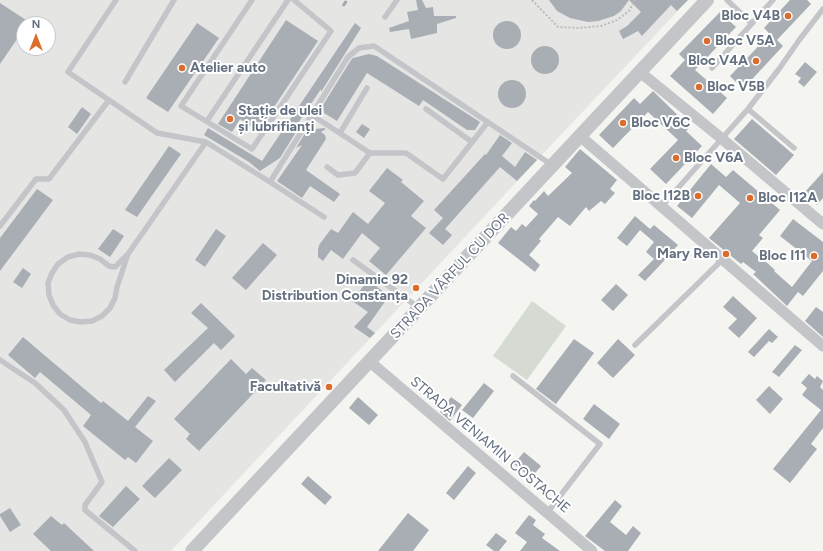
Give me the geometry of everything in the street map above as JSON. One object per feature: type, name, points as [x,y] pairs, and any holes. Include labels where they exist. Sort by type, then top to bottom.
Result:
[{"type":"street","name":"STRADA VÂRFUL CU DOR","points":[[192,551],[707,0]]},
{"type":"street","points":[[640,72],[823,224]]},
{"type":"street","points":[[580,136],[823,346]]},
{"type":"street","name":"STRADA VENIAMIN COSTACHE","points":[[369,362],[592,551]]},
{"type":"lane","points":[[116,0],[68,72],[157,133],[206,142],[324,217]]},
{"type":"lane","points":[[125,82],[174,0]]},
{"type":"lane","points":[[252,0],[181,106],[252,148],[331,31],[294,0]]},
{"type":"lane","points":[[207,121],[288,0]]},
{"type":"lane","points":[[385,17],[397,0]]},
{"type":"lane","points":[[727,0],[751,23]]},
{"type":"lane","points":[[712,68],[773,0]]},
{"type":"lane","points":[[662,206],[748,109],[823,9]]},
{"type":"lane","points":[[270,182],[348,57],[360,48],[374,46],[553,165]]},
{"type":"lane","points":[[340,133],[367,88]]},
{"type":"lane","points":[[0,226],[36,179],[48,179],[109,100]]},
{"type":"lane","points":[[426,109],[472,142]]},
{"type":"lane","points":[[748,109],[794,148]]},
{"type":"lane","points":[[312,115],[370,153],[406,153],[443,179],[488,122]]},
{"type":"lane","points":[[128,254],[115,298],[110,308],[102,316],[92,321],[81,322],[70,320],[60,314],[53,305],[49,295],[48,283],[58,264],[68,257],[78,254],[90,255],[100,259],[109,266],[115,267],[128,254],[206,142]]},
{"type":"lane","points":[[327,168],[338,175],[356,174],[370,153]]},
{"type":"lane","points":[[636,345],[723,259]]},
{"type":"lane","points":[[353,260],[419,308]]},
{"type":"lane","points":[[0,360],[35,383],[64,410],[85,442],[102,482],[86,505],[85,510],[135,551]]},
{"type":"lane","points":[[514,376],[600,444],[547,513]]},
{"type":"path","points":[[532,0],[558,27],[578,28],[601,26],[617,20],[629,10],[635,0]]},
{"type":"shaded area","points":[[0,0],[688,0],[524,174],[171,551],[0,551]]},
{"type":"shaded area","points":[[532,301],[566,326],[527,380],[493,356]]},
{"type":"building","points":[[416,0],[422,0],[426,8],[433,7],[434,16],[456,16],[456,18],[437,24],[437,33],[411,39],[409,29],[390,32],[389,28],[409,21],[407,12],[418,10]]},
{"type":"building","points":[[549,0],[629,0],[621,11],[614,16],[598,21],[588,22],[570,18],[557,11]]},
{"type":"building","points":[[629,0],[688,0],[677,11],[671,5],[642,36],[638,31],[623,39],[619,31],[627,26],[641,12]]},
{"type":"building","points":[[790,0],[807,0],[811,4],[777,40],[783,46],[743,89],[730,76],[770,34],[764,28]]},
{"type":"building","points":[[0,3],[20,16],[16,16],[16,41],[0,64]]},
{"type":"building","points":[[720,12],[736,27],[695,70],[727,98],[713,114],[670,76],[685,60],[679,54]]},
{"type":"building","points":[[286,20],[318,41],[258,131],[240,119],[232,132],[218,124]]},
{"type":"building","points":[[507,21],[517,25],[521,35],[517,45],[507,49],[497,45],[493,35],[497,25]]},
{"type":"building","name":"Atelier auto","points":[[197,23],[219,38],[168,112],[146,98]]},
{"type":"building","points":[[355,23],[361,28],[321,92],[321,89],[292,132],[296,132],[280,158],[260,171],[249,162],[204,135],[208,128],[262,161]]},
{"type":"building","points":[[545,46],[555,50],[559,60],[555,70],[545,74],[535,70],[531,60],[535,50]]},
{"type":"building","points":[[369,54],[377,56],[480,122],[475,130],[467,130],[423,100],[419,106],[367,73],[337,121],[324,113],[323,105],[351,60],[353,58]]},
{"type":"building","points":[[805,62],[817,72],[804,87],[798,82],[801,78],[795,74]]},
{"type":"building","points":[[512,80],[522,84],[526,94],[522,104],[512,108],[502,104],[498,94],[502,84]]},
{"type":"building","points":[[653,91],[690,127],[686,131],[702,146],[666,184],[650,169],[678,140],[648,112],[613,148],[599,135],[634,98],[640,104]]},
{"type":"building","points":[[82,107],[91,114],[77,134],[68,127]]},
{"type":"building","points":[[752,119],[794,155],[776,175],[734,139]]},
{"type":"building","points":[[362,124],[370,129],[364,138],[356,132]]},
{"type":"building","points":[[326,129],[321,132],[325,135],[326,139],[306,170],[340,194],[334,202],[310,186],[302,198],[277,181],[302,145],[296,148],[307,130]]},
{"type":"building","points":[[500,135],[512,143],[502,156],[515,167],[525,152],[537,160],[517,181],[500,167],[445,229],[452,235],[443,245],[429,233],[443,218],[434,210],[485,154],[486,155]]},
{"type":"building","points":[[169,146],[181,154],[137,217],[125,210]]},
{"type":"building","points":[[580,149],[617,180],[610,189],[615,193],[605,204],[601,201],[589,211],[586,207],[570,226],[558,217],[539,239],[541,241],[529,255],[540,265],[535,272],[498,243],[511,227],[516,231],[522,224],[526,227],[538,214],[529,206],[544,191],[548,196],[572,173],[565,167]]},
{"type":"building","points":[[711,164],[726,177],[733,170],[780,210],[759,235],[763,238],[752,251],[775,270],[774,271],[792,287],[812,261],[780,236],[793,219],[823,242],[823,271],[803,296],[798,292],[787,306],[753,274],[756,272],[743,262],[741,264],[709,238],[740,203],[719,185],[692,218],[677,206]]},
{"type":"building","points":[[387,168],[403,180],[401,182],[424,201],[411,216],[426,228],[386,275],[369,261],[380,248],[362,233],[343,259],[331,250],[323,261],[318,257],[319,245],[331,229],[338,233],[353,212],[368,224],[385,203],[369,191]]},
{"type":"building","points":[[823,172],[823,198],[817,205],[804,193]]},
{"type":"building","points":[[37,189],[53,200],[0,271],[0,238]]},
{"type":"building","points":[[635,216],[650,229],[654,225],[678,245],[645,281],[638,275],[654,259],[646,252],[654,242],[640,230],[627,246],[617,238]]},
{"type":"building","points":[[113,229],[124,236],[110,257],[98,249]]},
{"type":"building","points":[[216,229],[226,236],[205,267],[195,260]]},
{"type":"building","points":[[263,243],[277,255],[246,290],[232,278]]},
{"type":"building","points":[[23,268],[31,274],[22,288],[13,282]]},
{"type":"building","points":[[368,280],[389,296],[367,327],[375,333],[370,338],[354,327],[368,312],[352,301]]},
{"type":"building","points":[[616,284],[628,295],[613,311],[601,300]]},
{"type":"building","points":[[733,296],[757,318],[739,338],[728,328],[737,319],[723,307]]},
{"type":"building","points":[[201,303],[235,336],[221,350],[214,343],[175,382],[164,370],[208,328],[191,313]]},
{"type":"building","points":[[816,307],[823,312],[823,337],[805,321]]},
{"type":"building","points":[[769,329],[778,337],[772,343],[769,341],[754,357],[748,352]]},
{"type":"building","points":[[23,337],[101,403],[103,401],[128,421],[148,396],[156,401],[135,427],[153,441],[136,463],[128,457],[125,460],[83,426],[91,415],[40,372],[35,378],[8,355]]},
{"type":"building","points":[[574,339],[594,353],[556,404],[536,389]]},
{"type":"building","points":[[618,339],[635,355],[613,378],[597,363]]},
{"type":"building","points":[[795,345],[802,350],[779,377],[772,372]]},
{"type":"building","points":[[231,359],[246,374],[252,368],[266,380],[199,451],[186,439],[190,434],[174,419]]},
{"type":"building","points":[[809,374],[815,379],[817,376],[823,381],[820,387],[823,390],[823,428],[811,444],[817,449],[790,483],[773,469],[821,410],[802,395],[807,388],[801,383]]},
{"type":"building","points":[[484,383],[494,391],[473,418],[462,410]]},
{"type":"building","points":[[769,386],[783,399],[770,414],[756,400]]},
{"type":"building","points":[[358,397],[378,415],[369,425],[349,408]]},
{"type":"building","points":[[451,397],[462,405],[450,421],[440,412]]},
{"type":"building","points":[[594,404],[620,424],[609,439],[583,419]]},
{"type":"building","points":[[524,452],[541,466],[531,478],[514,464]]},
{"type":"building","points":[[169,458],[182,470],[155,498],[142,486]]},
{"type":"building","points":[[468,466],[476,473],[454,500],[446,493]]},
{"type":"building","points":[[308,476],[332,497],[325,505],[301,484]]},
{"type":"building","points":[[126,486],[140,499],[113,527],[99,516]]},
{"type":"building","points":[[615,500],[622,506],[610,522],[626,535],[633,526],[641,533],[628,551],[605,551],[585,536]]},
{"type":"building","points":[[10,508],[21,525],[10,532],[0,514]]},
{"type":"building","points":[[408,513],[429,530],[413,551],[378,551]]},
{"type":"building","points":[[529,515],[536,520],[533,525],[545,534],[542,538],[560,551],[520,551],[527,542],[515,533]]},
{"type":"building","points":[[51,516],[62,525],[64,523],[94,551],[51,551],[33,534]]},
{"type":"building","points":[[496,533],[507,541],[499,551],[494,551],[486,545]]},
{"type":"railway","points":[[343,6],[347,0]]},
{"type":"place","name":"Bloc V4B","points":[[788,16]]},
{"type":"place","name":"Bloc V5A","points":[[707,41]]},
{"type":"place","name":"Bloc V4A","points":[[756,61]]},
{"type":"place","name":"Atelier auto","points":[[182,68]]},
{"type":"place","name":"Bloc V5B","points":[[699,87]]},
{"type":"place","name":"Stație de ulei și lubrifianți","points":[[230,119]]},
{"type":"place","name":"Bloc V6C","points":[[623,123]]},
{"type":"place","name":"Bloc V6A","points":[[676,158]]},
{"type":"place","name":"Bloc I12B","points":[[698,196]]},
{"type":"place","name":"Bloc I12A","points":[[750,198]]},
{"type":"place","name":"Mary Ren","points":[[726,254]]},
{"type":"place","name":"Bloc I11","points":[[814,256]]},
{"type":"place","name":"Dinamic 92 Distribution Constanța","points":[[416,288]]},
{"type":"place","name":"Facultativă","points":[[329,387]]}]
